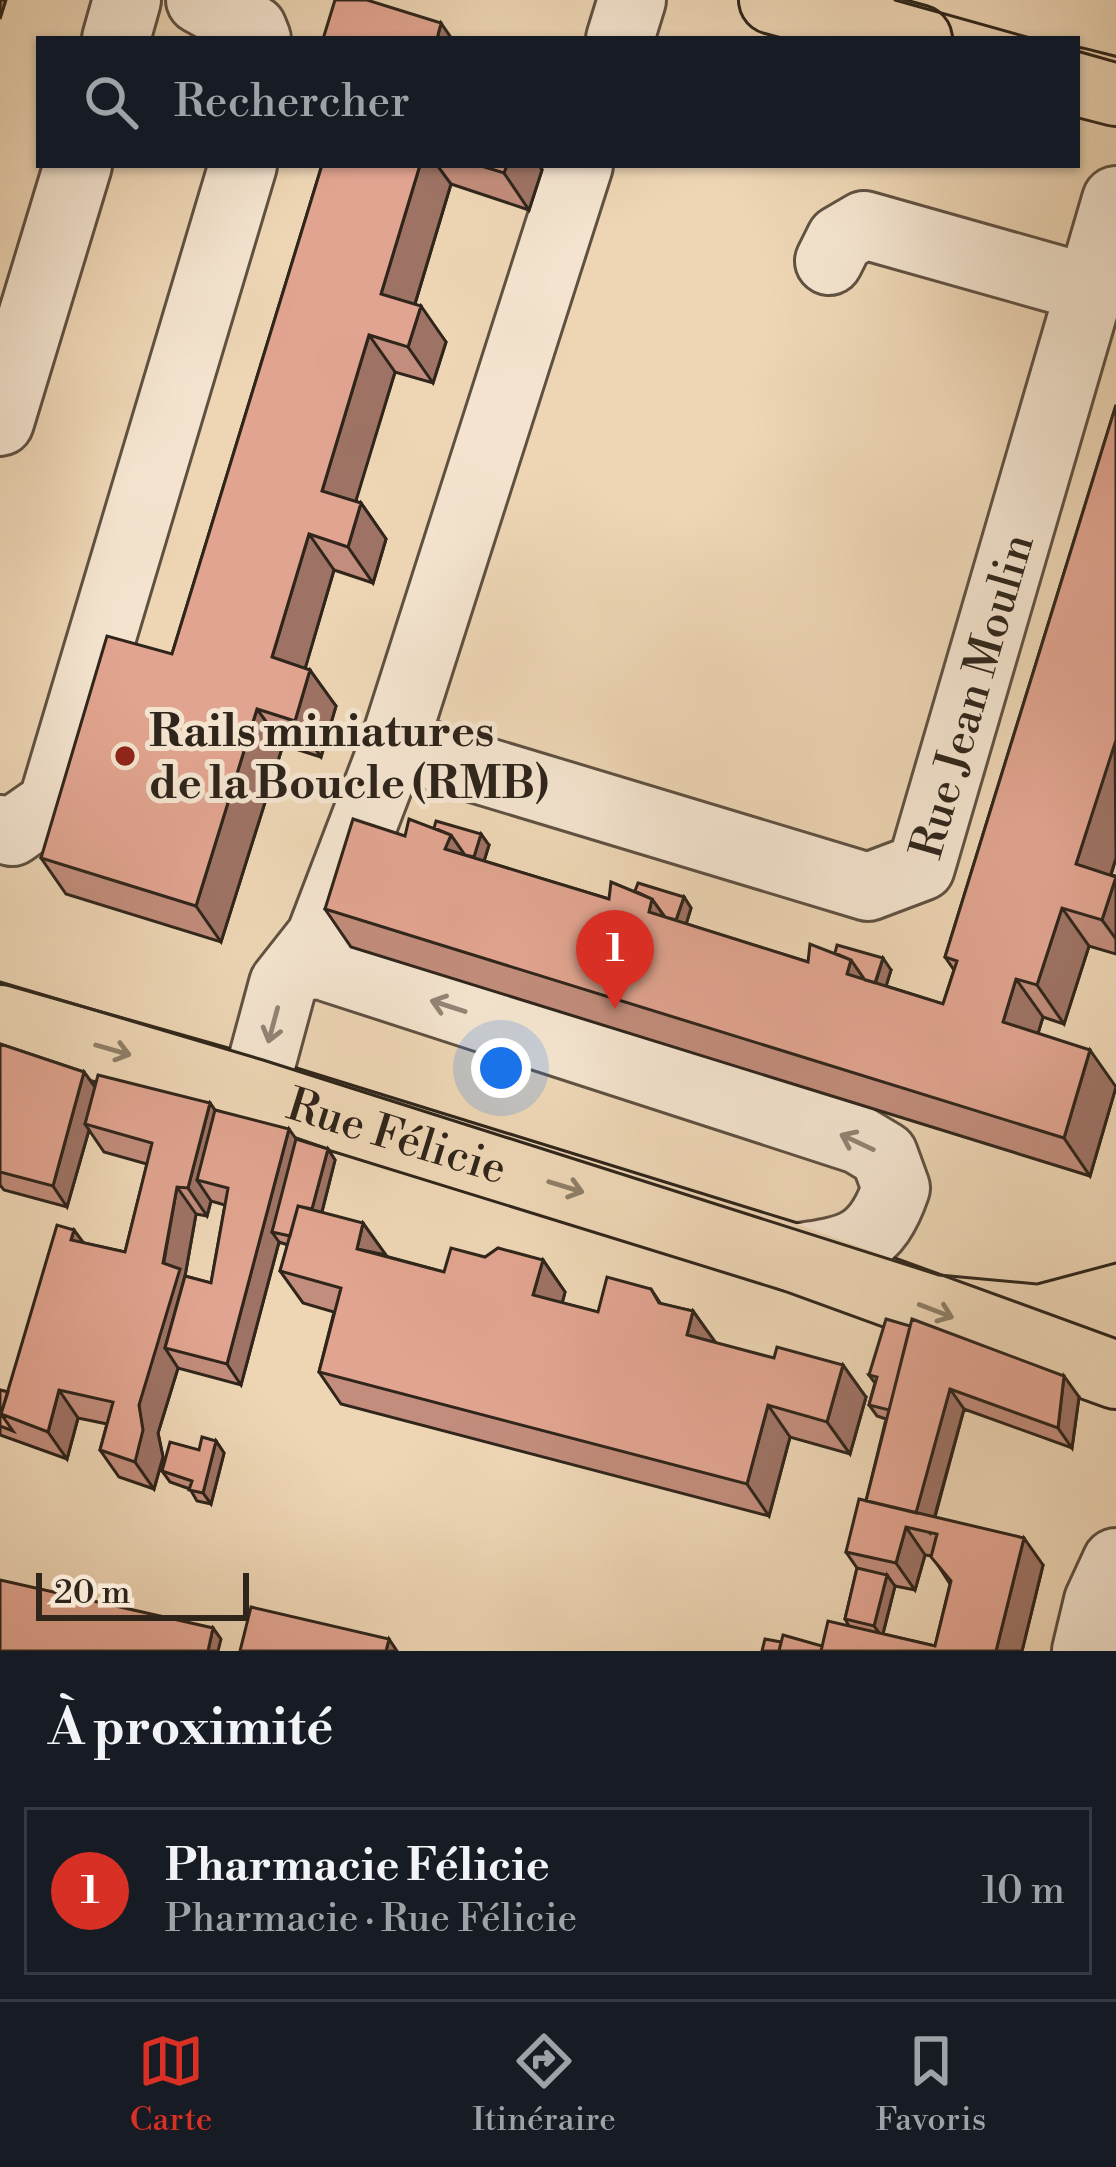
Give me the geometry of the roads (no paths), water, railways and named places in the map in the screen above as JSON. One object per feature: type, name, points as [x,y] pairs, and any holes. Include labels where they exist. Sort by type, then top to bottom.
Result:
[{"type":"main road","points":[[772,0],[907,36]]},
{"type":"main road","points":[[1080,83],[1116,92]]},
{"type":"main road","name":"Rue Félicie","points":[[0,1018],[254,1090],[794,1258],[1116,1375]]},
{"type":"street","points":[[117,36],[127,0]]},
{"type":"street","points":[[200,0],[253,29],[256,36]]},
{"type":"street","points":[[621,36],[632,0]]},
{"type":"street","points":[[0,422],[76,168]]},
{"type":"street","points":[[0,829],[12,832],[52,804],[242,168]]},
{"type":"street","points":[[254,1090],[284,984],[320,937],[394,744],[579,168]]},
{"type":"street","name":"Rue Jean Moulin","points":[[394,744],[868,886],[921,867],[1116,200]]},
{"type":"street","points":[[829,261],[840,239],[864,225],[1091,289]]},
{"type":"street","name":"Rue Félicie","points":[[302,965],[323,966],[859,1140],[884,1155],[896,1188],[883,1222],[853,1250],[794,1258]]},
{"type":"street","points":[[1086,1651],[1098,1600],[1116,1562]]},
{"type":"tram line","points":[[895,0],[1023,36]]},
{"type":"tram line","points":[[1080,52],[1116,62]]},
{"type":"tram line","points":[[0,982],[263,1060],[939,1275],[1037,1284],[1116,1263]]},
{"type":"place","name":"Rails miniatures de la Boucle (RMB)","points":[[125,756]]},
{"type":"place","name":"Pharmacie Félicie","points":[[615,1009]]}]
